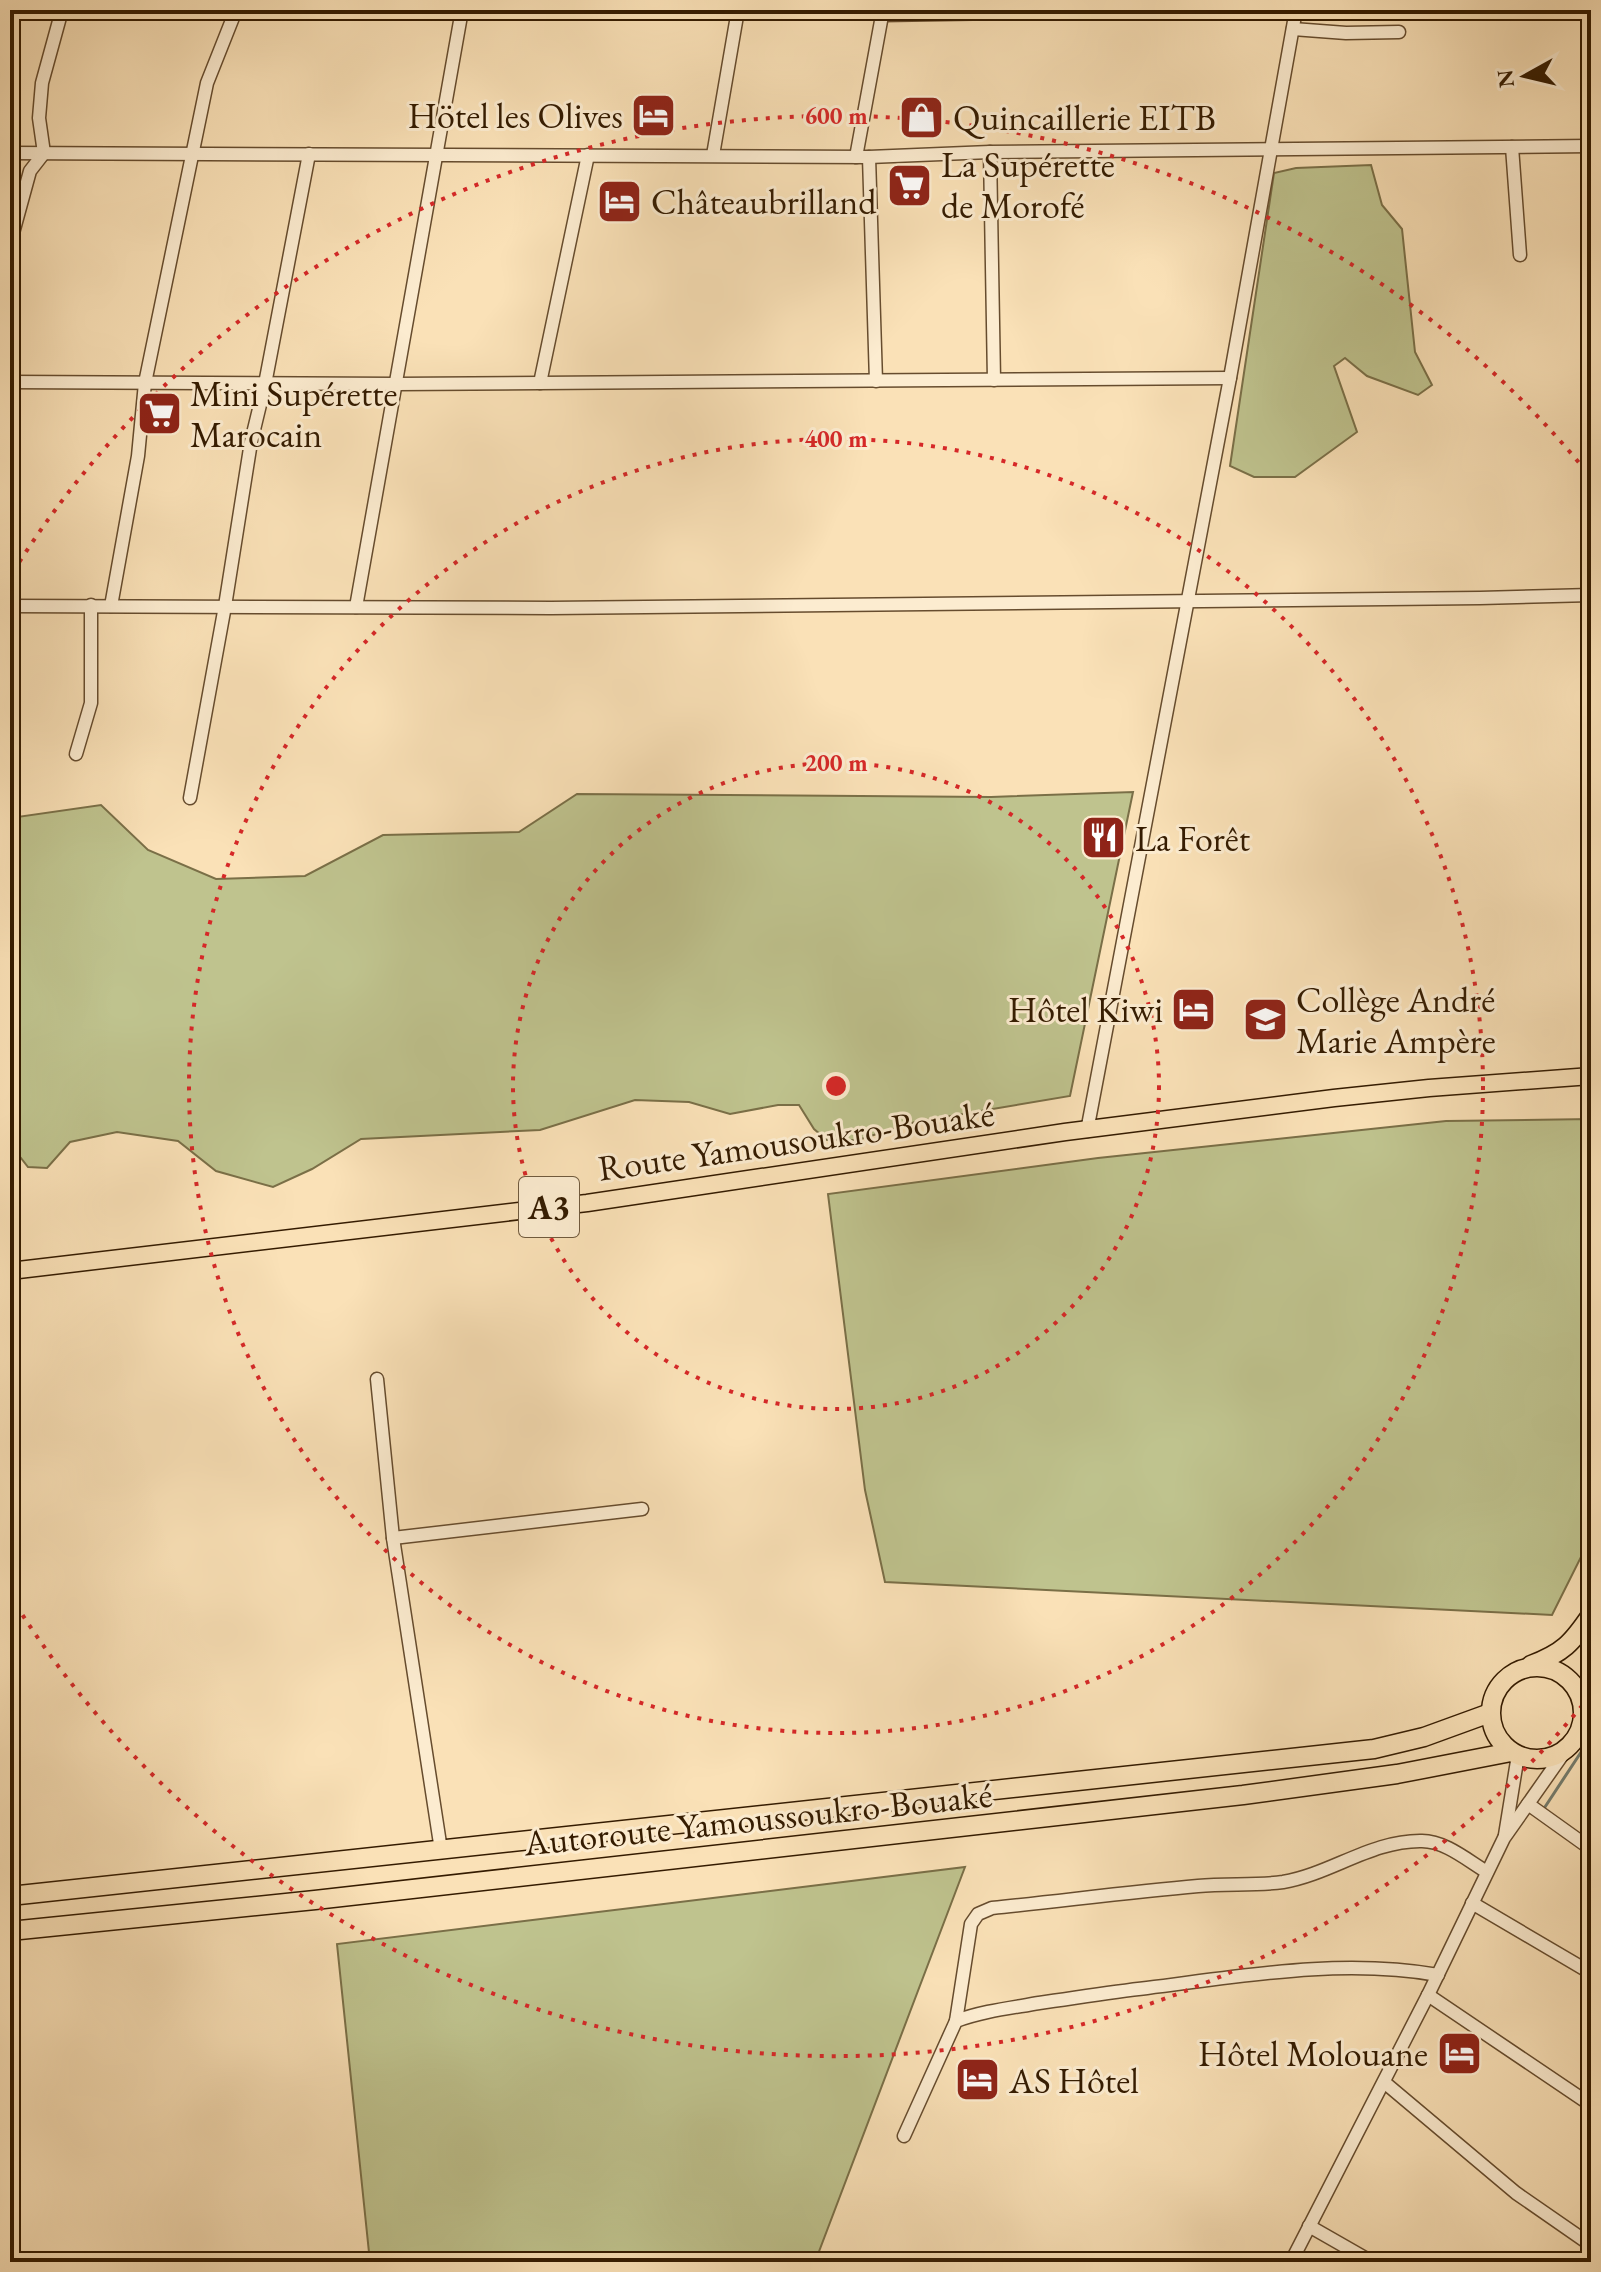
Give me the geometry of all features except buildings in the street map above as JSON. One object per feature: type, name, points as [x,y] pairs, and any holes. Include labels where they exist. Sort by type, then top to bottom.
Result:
[{"type":"highway","points":[[1591,1615],[1574,1640],[1556,1655],[1524,1668],[1500,1685],[1490,1713],[1493,1728],[1500,1742],[1515,1754],[1541,1760],[1555,1756],[1568,1747],[1581,1726],[1591,1691]]},
{"type":"highway","points":[[1524,1668],[1538,1666],[1565,1676],[1575,1686],[1583,1713]]},
{"type":"highway","name":"Autoroute Yamoussoukro-Bouaké","points":[[10,1896],[1374,1749],[1424,1737],[1490,1713]]},
{"type":"highway","name":"Autoroute Yamoussoukro-Bouaké","points":[[10,1931],[315,1900],[1243,1795],[1515,1754]]},
{"type":"main road","name":"Route Yamousoukro-Bouaké","points":[[10,1271],[587,1203],[1087,1131],[1403,1090],[1591,1076]]},
{"type":"street","points":[[10,244],[30,171],[44,153],[39,118],[42,83],[62,10]]},
{"type":"street","points":[[111,606],[138,456],[145,383],[207,83],[236,10]]},
{"type":"street","points":[[356,607],[462,10]]},
{"type":"street","points":[[703,10],[737,12],[713,155]]},
{"type":"street","points":[[1087,1131],[1230,378],[1296,10]]},
{"type":"street","points":[[876,381],[862,157],[882,13],[1113,11]]},
{"type":"street","points":[[1293,29],[1346,33],[1399,32]]},
{"type":"street","points":[[10,153],[862,157],[990,152],[1591,146]]},
{"type":"street","points":[[1512,147],[1520,255]]},
{"type":"street","points":[[990,152],[994,380]]},
{"type":"street","points":[[190,798],[251,442],[309,154]]},
{"type":"street","points":[[540,383],[588,155]]},
{"type":"street","points":[[10,382],[397,384],[1230,378]]},
{"type":"street","points":[[10,606],[551,608],[1591,595]]},
{"type":"street","points":[[76,754],[91,703],[91,605]]},
{"type":"street","points":[[377,1379],[393,1538],[441,1850]]},
{"type":"street","points":[[393,1538],[642,1509]]},
{"type":"street","points":[[1291,2262],[1428,1995],[1504,1838],[1568,1747]]},
{"type":"street","points":[[1504,1838],[1515,1754]]},
{"type":"street","points":[[1528,1804],[1591,1849]]},
{"type":"street","points":[[904,2136],[956,2021],[971,1924],[978,1914],[992,1908],[1202,1885],[1282,1882],[1314,1874],[1381,1846],[1401,1841],[1427,1841],[1441,1845],[1487,1872]]},
{"type":"street","points":[[1472,1903],[1591,1973]]},
{"type":"street","points":[[956,2021],[979,2013],[1098,1994],[1285,1972],[1364,1966],[1438,1975]]},
{"type":"street","points":[[1428,1995],[1591,2105]]},
{"type":"street","points":[[1384,2082],[1516,2193],[1591,2245]]},
{"type":"street","points":[[1309,2226],[1372,2262]]},
{"type":"green space","points":[[1371,165],[1382,205],[1402,229],[1415,352],[1432,385],[1418,395],[1367,376],[1345,358],[1334,366],[1357,432],[1295,477],[1254,477],[1230,466],[1274,173],[1296,168]]},
{"type":"green space","points":[[1133,792],[1070,1096],[915,1122],[858,1140],[827,1140],[814,1129],[799,1105],[778,1105],[730,1114],[689,1102],[635,1100],[540,1130],[361,1139],[312,1169],[273,1187],[216,1171],[178,1141],[117,1132],[70,1142],[47,1168],[28,1167],[10,1144],[10,818],[101,805],[148,850],[216,879],[305,876],[383,835],[519,832],[577,794],[991,797]]},
{"type":"green space","points":[[1591,1119],[1591,1537],[1552,1615],[885,1582],[865,1490],[828,1194],[1098,1158],[1446,1121]]},
{"type":"green space","points":[[965,1867],[815,2262],[370,2262],[337,1944]]},
{"type":"waterway","points":[[1543,1810],[1591,1737]]},
{"type":"place","name":"Hötel les Olives","points":[[654,115]]},
{"type":"place","name":"Quincaillerie EITB","points":[[922,117]]},
{"type":"place","name":"La Supérette de Morofé","points":[[910,185]]},
{"type":"place","name":"Châteaubrilland","points":[[620,201]]},
{"type":"place","name":"Mini Supérette Marocain","points":[[159,414]]},
{"type":"place","name":"La Forêt","points":[[1104,838]]},
{"type":"place","name":"Hôtel Kiwi","points":[[1194,1009]]},
{"type":"place","name":"Collège André Marie Ampère","points":[[1265,1020]]},
{"type":"place","name":"Hôtel Molouane","points":[[1459,2053]]},
{"type":"place","name":"AS Hôtel","points":[[978,2080]]}]
